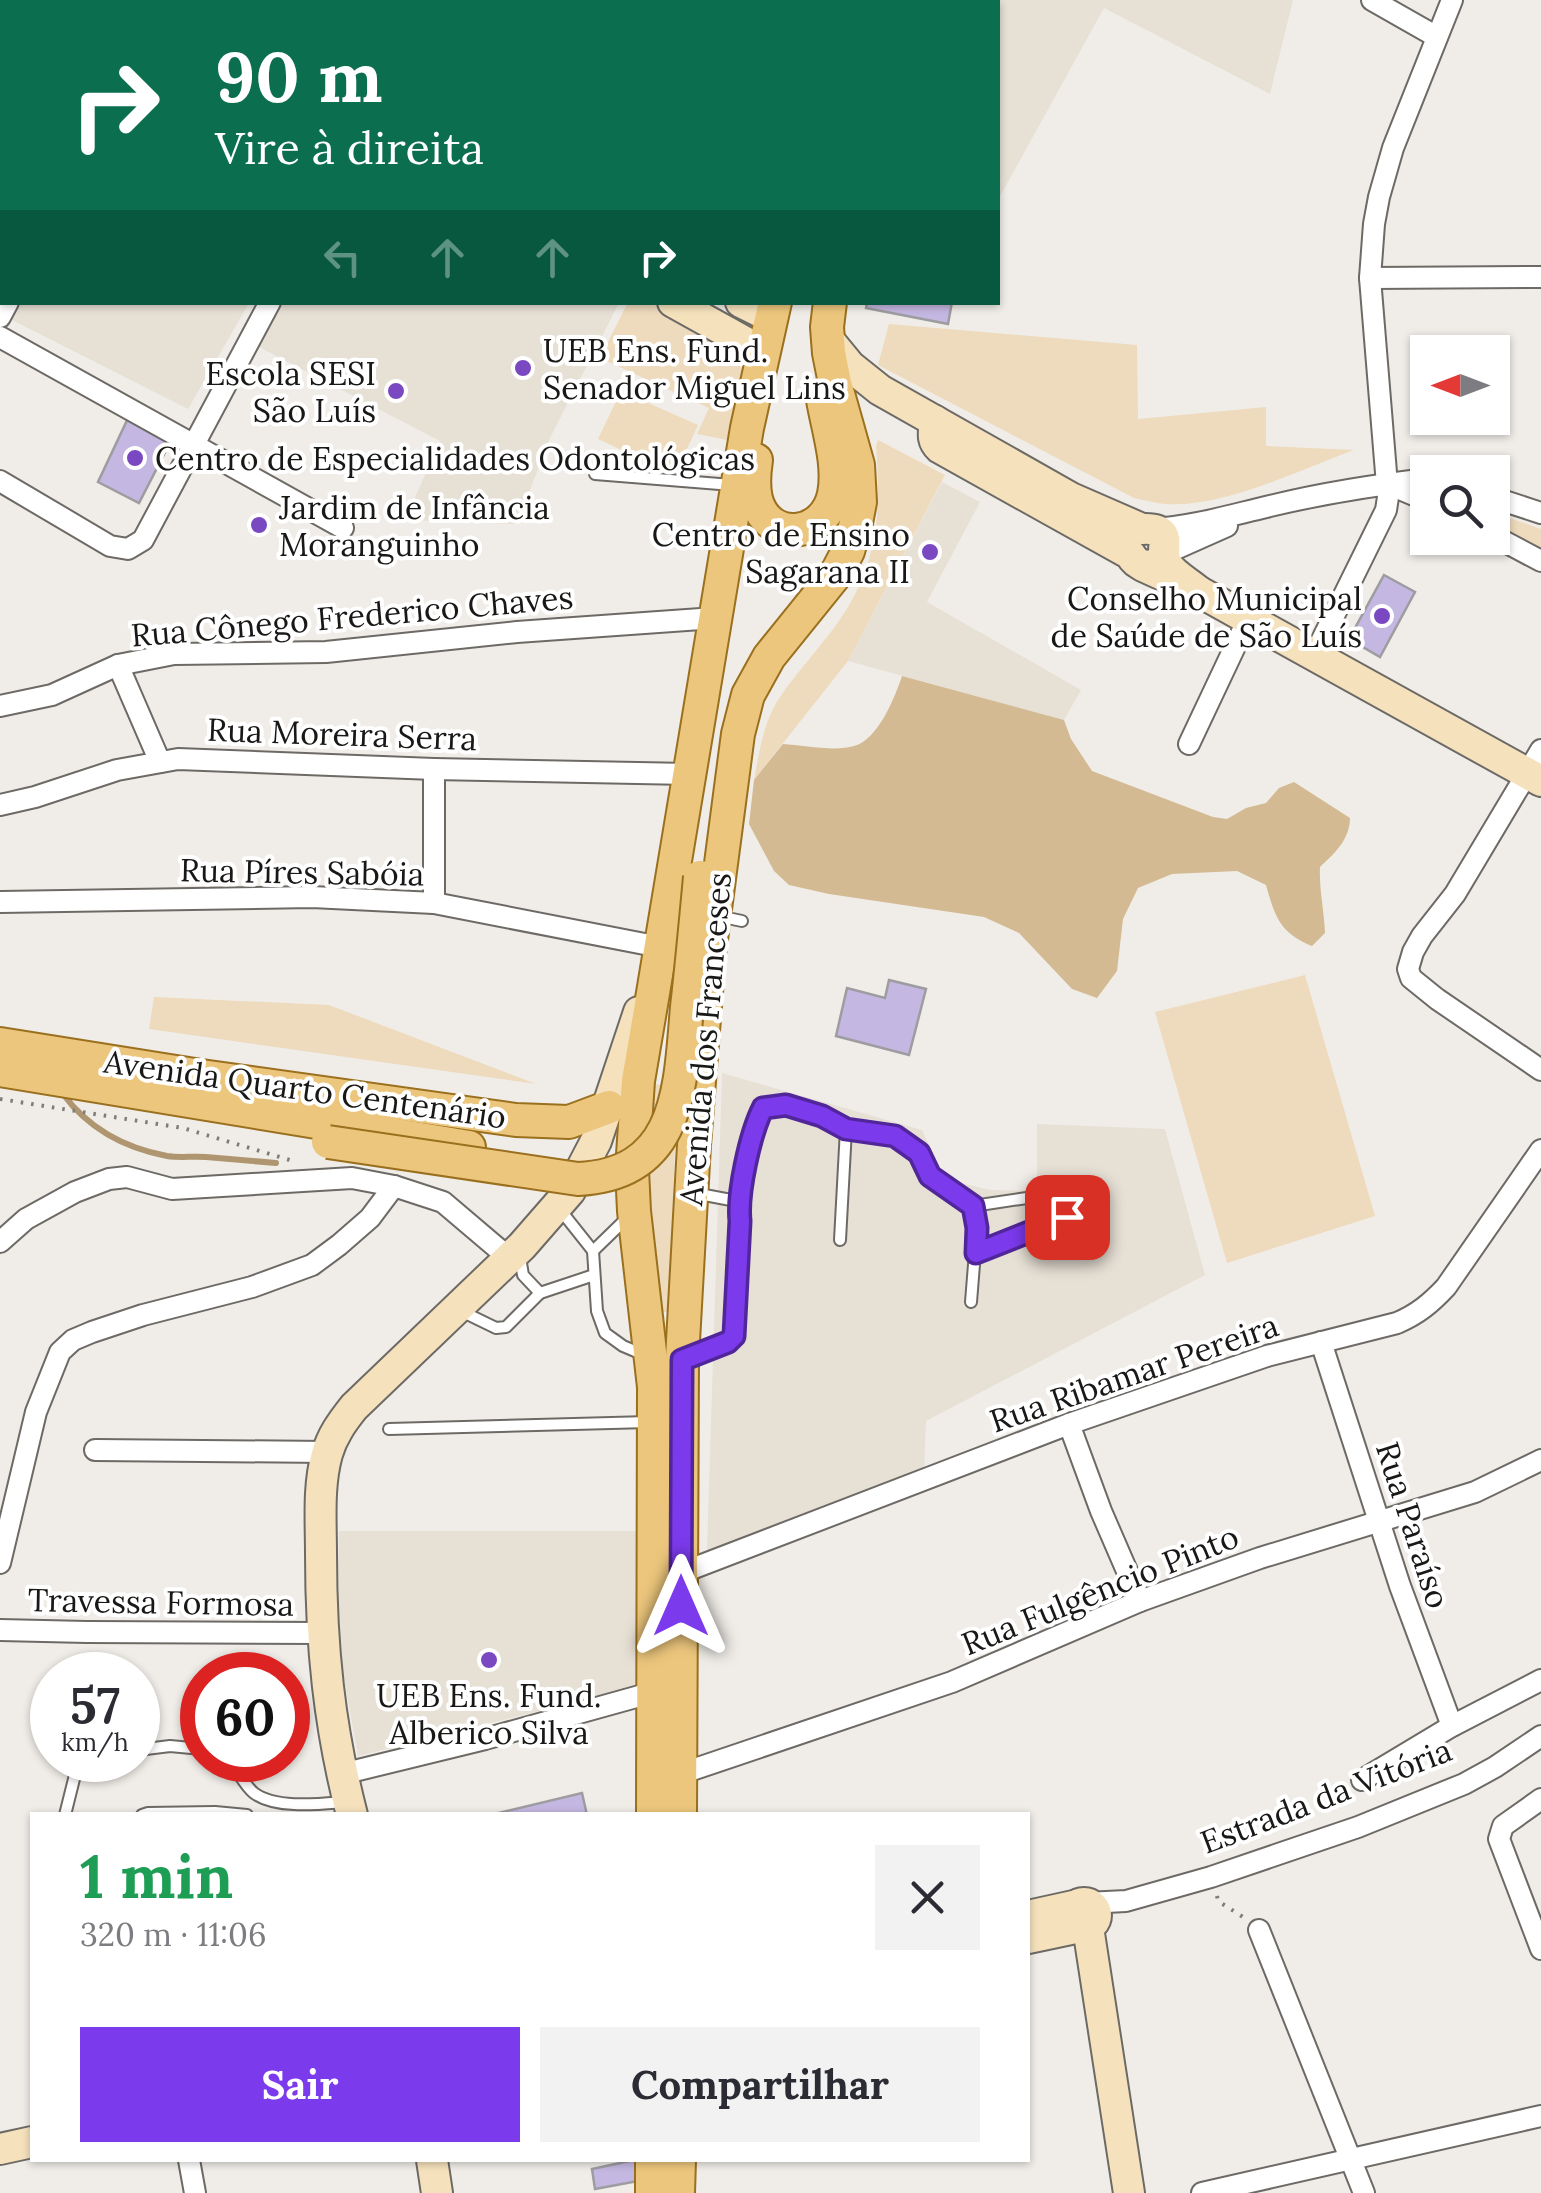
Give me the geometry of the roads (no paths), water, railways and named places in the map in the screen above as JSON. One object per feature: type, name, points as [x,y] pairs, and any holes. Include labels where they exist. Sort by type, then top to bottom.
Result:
[{"type":"main road","name":"Avenida dos Franceses","points":[[653,1812],[655,1421],[690,1192],[700,1051],[728,918],[738,734],[748,695],[769,658],[818,600],[843,562],[856,522],[860,483],[827,338],[830,305]]},
{"type":"main road","points":[[776,308],[754,487],[756,500],[767,519],[776,526],[796,530],[807,528],[825,515],[835,488],[822,382],[830,305]]},
{"type":"main road","name":"Avenida dos Franceses","points":[[680,1812],[681,1573],[667,1359],[634,1211],[634,1115],[738,486],[763,352],[776,308]]},
{"type":"main road","points":[[198,1088],[328,1142],[578,1180],[612,1175],[632,1166],[664,1133],[680,1086],[706,822],[725,708],[740,664],[762,631],[816,590],[843,562]]},
{"type":"main road","name":"Avenida Quarto Centenário","points":[[0,1044],[542,1160],[567,1178],[564,1199]]},
{"type":"main road","name":"Avenida Quarto Centenário","points":[[0,1070],[546,1123],[580,1120],[609,1107]]},
{"type":"main road","points":[[652,2162],[652,2193]]},
{"type":"main road","points":[[678,2162],[678,2193]]},
{"type":"street","points":[[1372,0],[1437,37]]},
{"type":"street","points":[[1314,656],[1386,510],[1370,278],[1378,197],[1393,148],[1452,0]]},
{"type":"street","points":[[1370,278],[1541,277]]},
{"type":"street","points":[[0,480],[110,546],[128,549],[144,540],[268,305]]},
{"type":"street","points":[[678,305],[763,352]]},
{"type":"street","points":[[0,337],[343,528]]},
{"type":"street","points":[[827,338],[860,376],[880,390],[1071,498],[1149,548],[1198,591],[1314,656],[1537,768],[1455,894],[1422,936],[1408,968],[1411,978],[1436,1000],[1541,1070]]},
{"type":"street","points":[[1149,548],[1270,506],[1410,481]]},
{"type":"street","points":[[1386,484],[1410,494]]},
{"type":"street","points":[[1510,504],[1541,513]]},
{"type":"street","points":[[1510,545],[1541,561]]},
{"type":"street","name":"Rua Cônego Frederico Chaves","points":[[0,706],[52,695],[118,665],[174,654],[326,652],[517,632],[715,618]]},
{"type":"street","points":[[1189,744],[1248,618]]},
{"type":"street","points":[[118,665],[160,762]]},
{"type":"street","name":"Rua Moreira Serra","points":[[0,805],[117,770],[178,758],[689,774]]},
{"type":"street","points":[[434,768],[434,904]]},
{"type":"street","name":"Rua Píres Sabóia","points":[[0,902],[312,897],[434,904],[660,947]]},
{"type":"street","points":[[654,1692],[486,1739],[348,1797],[328,1699],[322,1633],[320,1503],[327,1452],[341,1422],[516,1252],[564,1199],[588,1160],[660,947]]},
{"type":"street","name":"Rua Ribamar Pereira","points":[[681,1573],[1069,1424],[1267,1356],[1398,1323],[1417,1314],[1446,1287],[1541,1150]]},
{"type":"street","points":[[0,1242],[26,1219],[75,1192],[109,1179],[127,1176],[172,1189],[352,1178],[443,1202],[516,1252]]},
{"type":"street","points":[[0,1563],[36,1412],[60,1352],[92,1332],[252,1287],[312,1265],[370,1218],[394,1186]]},
{"type":"street","name":"Rua Paraíso","points":[[1321,1342],[1400,1586],[1452,1726]]},
{"type":"street","points":[[1069,1424],[1140,1601]]},
{"type":"street","points":[[94,1450],[327,1452]]},
{"type":"street","name":"Rua Fulgêncio Pinto","points":[[680,1774],[952,1682],[1140,1601],[1260,1558],[1475,1492],[1541,1460]]},
{"type":"street","name":"Travessa Formosa","points":[[0,1630],[322,1633]]},
{"type":"street","points":[[1362,1780],[1452,1726],[1541,1680]]},
{"type":"street","name":"Estrada da Vitória","points":[[1030,1937],[1126,1901],[1212,1878],[1358,1827],[1464,1784],[1541,1736]]},
{"type":"street","points":[[1541,1799],[1502,1826],[1499,1839],[1541,1948]]},
{"type":"street","name":"Estrada da Vitória","points":[[1030,1916],[1085,1917]]},
{"type":"street","points":[[1085,1917],[1129,2193]]},
{"type":"street","points":[[1258,1930],[1364,2193]]},
{"type":"street","points":[[1202,2193],[1541,2116]]},
{"type":"street","points":[[0,2148],[30,2142]]},
{"type":"street","points":[[190,2162],[195,2193]]},
{"type":"street","points":[[432,2162],[437,2193]]},
{"type":"lane","points":[[595,474],[738,486]]},
{"type":"lane","points":[[564,1199],[593,1251],[597,1312],[604,1333],[624,1346],[667,1359],[728,1342],[734,1336],[739,1207],[755,1124],[763,1108],[786,1105],[822,1116],[846,1129],[895,1136],[919,1153],[930,1176],[973,1206],[1060,1193]]},
{"type":"lane","points":[[840,1240],[846,1129]]},
{"type":"lane","points":[[690,1192],[731,1200],[739,1207]]},
{"type":"lane","points":[[972,1302],[977,1228],[973,1206]]},
{"type":"lane","points":[[593,1251],[634,1211]]},
{"type":"lane","points":[[976,1253],[1067,1217]]},
{"type":"lane","points":[[516,1252],[522,1275],[540,1294]]},
{"type":"lane","points":[[456,1308],[496,1328],[506,1327],[540,1294],[594,1275]]},
{"type":"lane","points":[[389,1429],[655,1421]]},
{"type":"lane","points":[[66,1812],[73,1782]]},
{"type":"lane","points":[[244,1782],[257,1796],[273,1801],[310,1805],[348,1797]]},
{"type":"lane","points":[[245,1812],[257,1796]]},
{"type":"waterway","points":[[63,1094],[96,1126],[137,1148],[172,1157],[276,1163]]},
{"type":"place","name":"UEB Ens. Fund. Senador Miguel Lins","points":[[523,368]]},
{"type":"place","name":"Escola SESI São Luís","points":[[396,391]]},
{"type":"place","name":"Centro de Especialidades Odontológicas","points":[[135,458]]},
{"type":"place","name":"Jardim de Infância Moranguinho","points":[[259,525]]},
{"type":"place","name":"Centro de Ensino Sagarana II","points":[[930,552]]},
{"type":"place","name":"Conselho Municipal de Saúde de São Luís","points":[[1382,616]]},
{"type":"place","name":"UEB Ens. Fund. Alberico Silva","points":[[489,1660]]}]
